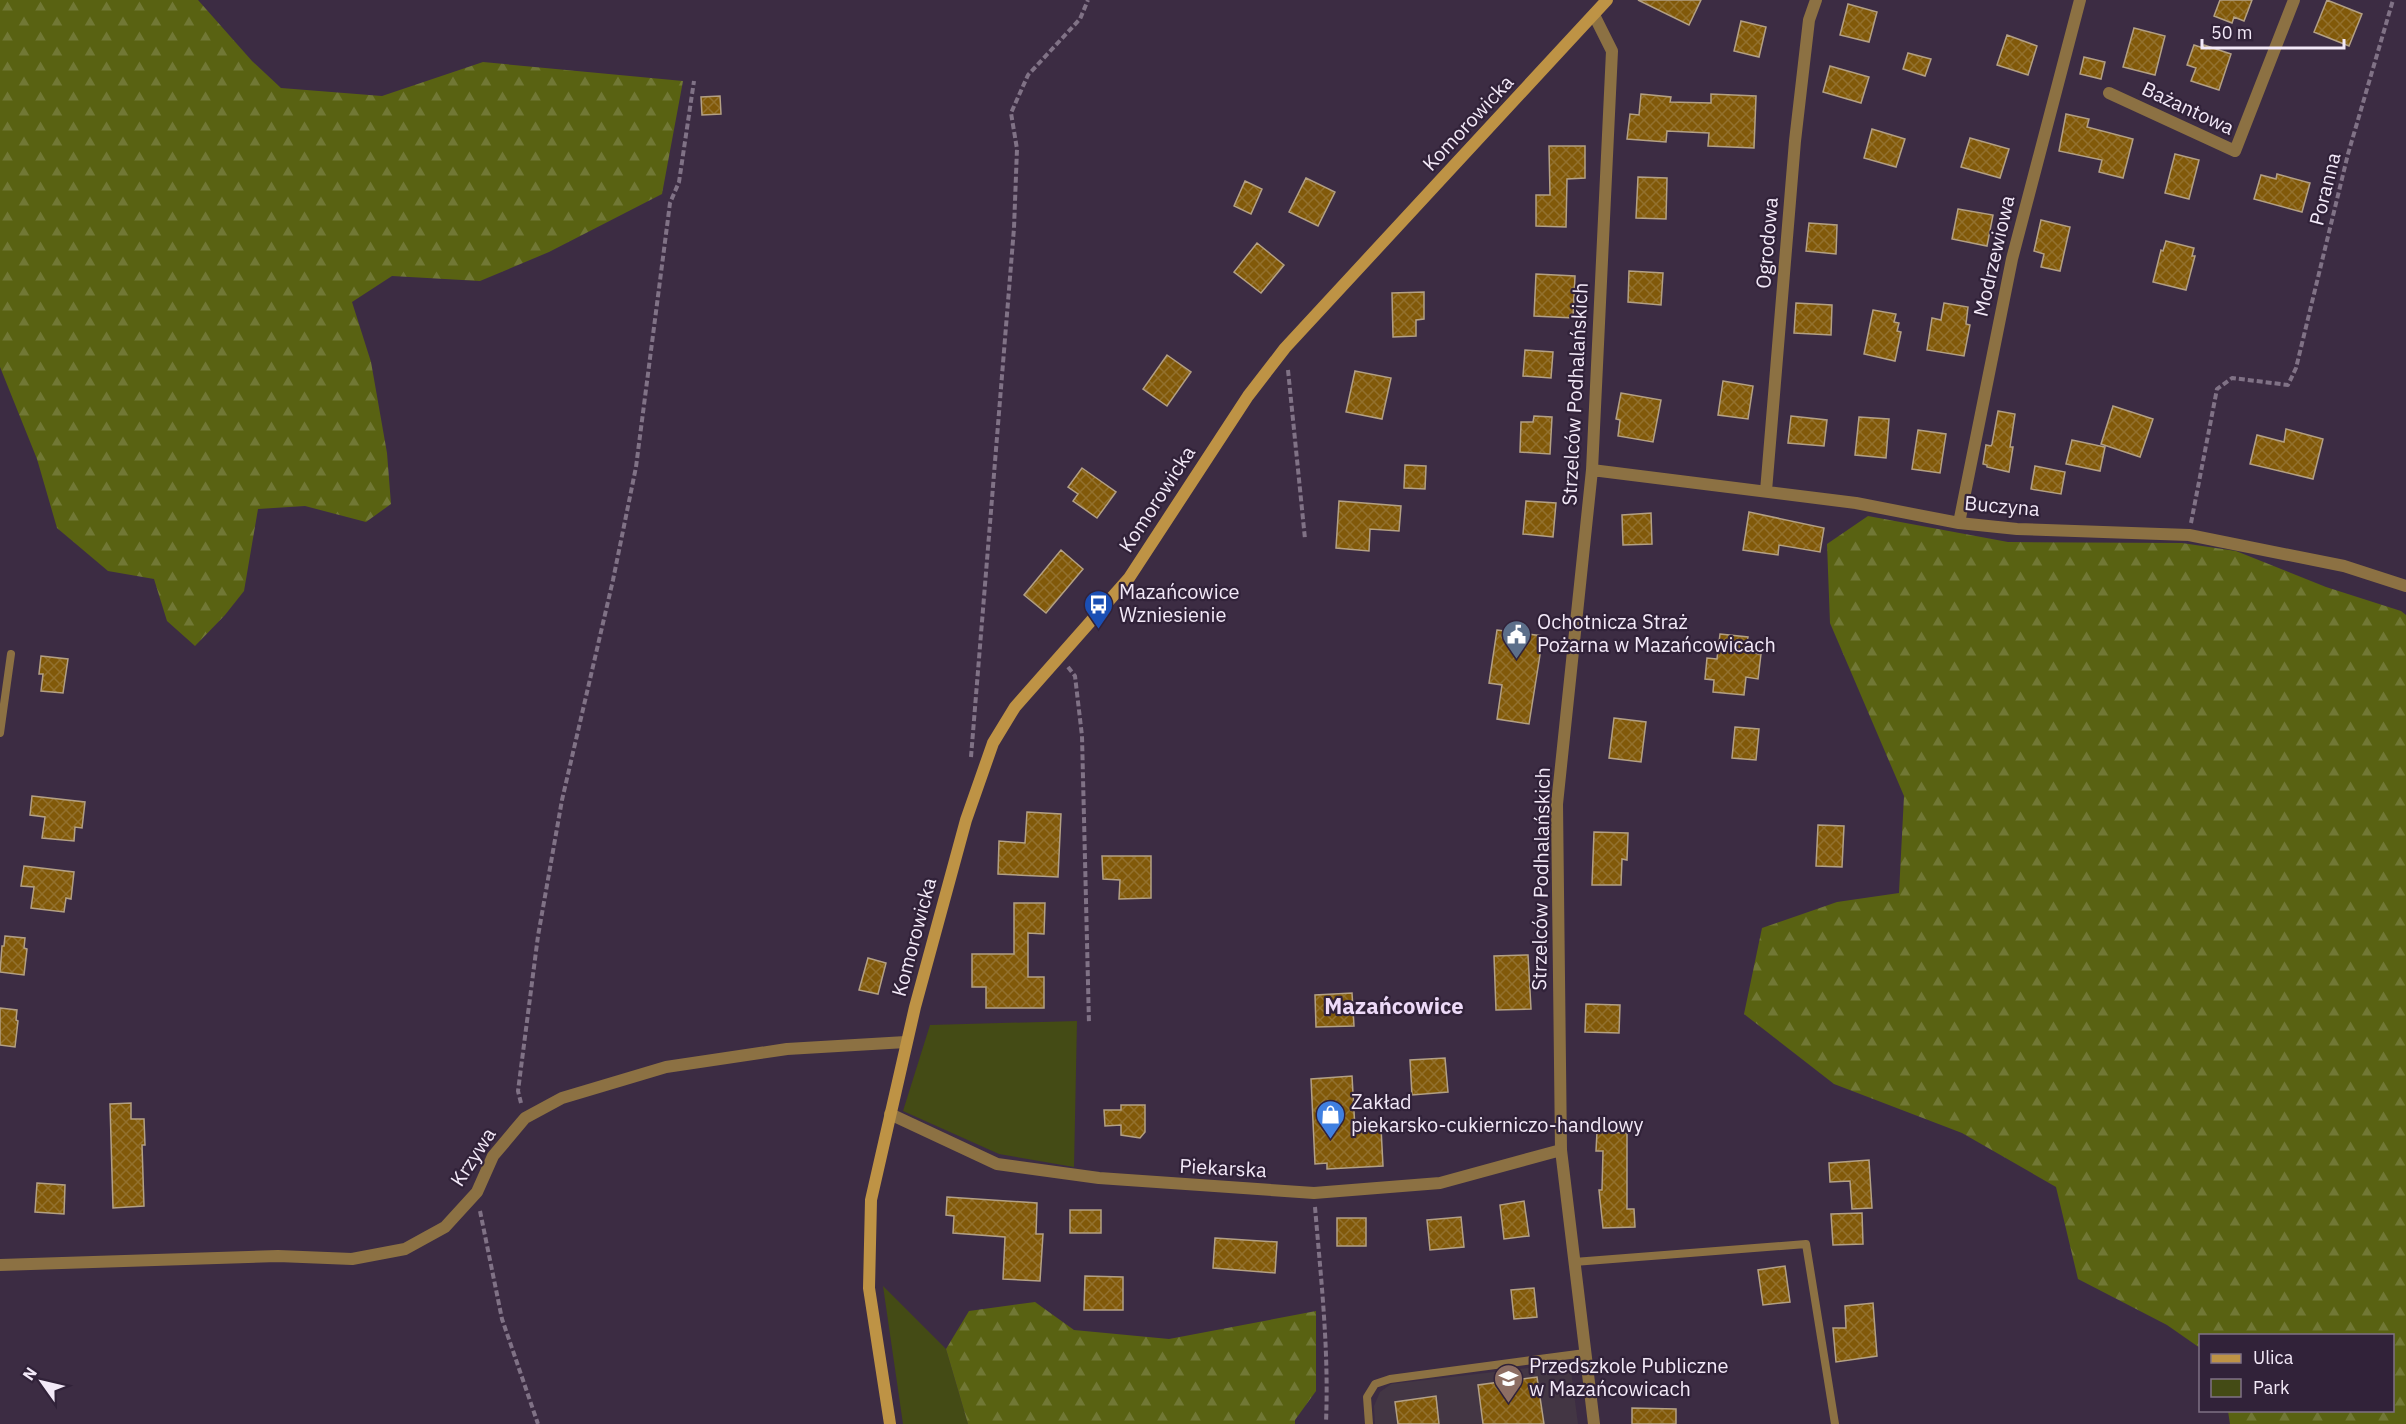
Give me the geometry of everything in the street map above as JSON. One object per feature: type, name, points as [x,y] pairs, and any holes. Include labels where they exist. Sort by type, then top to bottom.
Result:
[{"type":"street","name":"Komorowicka","points":[[890,1424],[869,1288],[871,1200],[906,1041],[966,820],[993,743],[1015,707],[1129,578],[1248,396],[1285,348],[1607,0]]},
{"type":"street","name":"Ogrodowa","points":[[1766,491],[1795,141],[1809,20],[1816,0]]},
{"type":"street","name":"Modrzewiowa","points":[[1959,523],[2012,259],[2080,0]]},
{"type":"street","name":"Bażantowa","points":[[2109,93],[2235,151],[2294,0]]},
{"type":"street","name":"Strzelców Podhalańskich","points":[[1594,15],[1612,51],[1592,470],[1557,804],[1561,1150],[1594,1424]]},
{"type":"street","name":"Buczyna","points":[[1592,470],[1856,503],[1959,523],[2017,529],[2189,535],[2344,566],[2406,586]]},
{"type":"street","name":"Krzywa","points":[[0,1264],[278,1256],[352,1259],[405,1249],[445,1227],[477,1192],[493,1156],[525,1118],[562,1098],[666,1067],[787,1049],[906,1041]]},
{"type":"street","name":"Piekarska","points":[[890,1114],[997,1164],[1099,1178],[1314,1193],[1440,1183],[1561,1150]]},
{"type":"lane","points":[[0,733],[11,654]]},
{"type":"lane","points":[[1574,1262],[1806,1244],[1835,1424]]},
{"type":"lane","points":[[1369,1424],[1367,1397],[1375,1384],[1390,1379],[1585,1353]]},
{"type":"path","points":[[971,761],[1014,228],[1017,149],[1011,113],[1028,75],[1080,18],[1088,0]]},
{"type":"path","name":"Poranna","points":[[2189,535],[2217,389],[2232,378],[2288,385],[2296,368],[2348,154],[2393,0]]},
{"type":"path","points":[[525,1118],[518,1091],[538,936],[562,800],[613,580],[636,467],[670,203],[679,182],[694,81]]},
{"type":"path","points":[[1285,348],[1305,539]]},
{"type":"path","points":[[1059,657],[1075,676],[1082,736],[1089,1024]]},
{"type":"path","points":[[477,1192],[502,1319],[538,1424]]},
{"type":"path","points":[[1314,1193],[1326,1329],[1326,1422]]},
{"type":"shaded area","points":[[1570,1363],[1578,1424],[1375,1424],[1374,1406],[1380,1392],[1391,1384]]},
{"type":"green space","points":[[0,0],[198,0],[252,61],[281,88],[382,96],[483,62],[683,81],[662,194],[549,252],[480,281],[392,276],[352,302],[371,362],[387,453],[391,504],[366,522],[305,506],[258,509],[244,591],[195,646],[167,621],[154,579],[108,571],[57,528],[37,459],[0,367]]},
{"type":"green space","points":[[1868,516],[2008,542],[2182,543],[2236,551],[2326,587],[2401,611],[2406,615],[2406,1424],[2230,1424],[2228,1412],[2394,1412],[2394,1334],[2199,1334],[2199,1347],[2167,1325],[2078,1279],[2056,1187],[1962,1133],[1834,1084],[1744,1014],[1762,928],[1837,902],[1899,893],[1904,796],[1830,623],[1827,544]]},
{"type":"green space","points":[[1077,1021],[1074,1167],[999,1154],[903,1111],[930,1025]]},
{"type":"green space","points":[[883,1286],[946,1349],[968,1424],[903,1424]]},
{"type":"green space","points":[[1035,1302],[1074,1330],[1169,1339],[1316,1311],[1316,1391],[1295,1420],[1295,1424],[968,1424],[946,1349],[969,1311]]},
{"type":"building","points":[[1638,0],[1701,0],[1689,25]]},
{"type":"building","points":[[2220,0],[2252,0],[2244,21],[2234,17],[2232,23],[2214,16]]},
{"type":"building","points":[[2327,0],[2362,14],[2349,46],[2314,32]]},
{"type":"building","points":[[1848,4],[1877,12],[1869,42],[1840,35]]},
{"type":"building","points":[[1741,21],[1766,27],[1759,57],[1734,51]]},
{"type":"building","points":[[2134,28],[2165,36],[2155,75],[2123,67]]},
{"type":"building","points":[[2007,35],[2037,46],[2028,75],[1997,65]]},
{"type":"building","points":[[2194,45],[2203,48],[2204,45],[2231,54],[2219,90],[2191,81],[2196,68],[2187,65]]},
{"type":"building","points":[[1908,53],[1931,59],[1925,76],[1903,69]]},
{"type":"building","points":[[2084,57],[2105,62],[2101,79],[2080,74]]},
{"type":"building","points":[[1830,66],[1869,77],[1861,103],[1823,92]]},
{"type":"building","points":[[1641,94],[1671,97],[1670,102],[1711,103],[1711,94],[1756,96],[1754,148],[1708,146],[1709,133],[1667,131],[1666,142],[1627,139],[1630,114],[1639,115]]},
{"type":"building","points":[[720,96],[721,114],[702,115],[701,97]]},
{"type":"building","points":[[2066,114],[2089,119],[2087,127],[2133,139],[2123,178],[2099,172],[2102,160],[2059,151]]},
{"type":"building","points":[[1872,129],[1905,139],[1896,167],[1864,158]]},
{"type":"building","points":[[1970,138],[2009,149],[2000,178],[1961,167]]},
{"type":"building","points":[[1549,146],[1585,146],[1585,178],[1567,179],[1566,227],[1536,226],[1536,195],[1550,195]]},
{"type":"building","points":[[2175,154],[2199,160],[2189,199],[2165,193]]},
{"type":"building","points":[[2277,174],[2310,183],[2302,212],[2254,199],[2261,175],[2276,179]]},
{"type":"building","points":[[1638,177],[1667,178],[1666,219],[1636,218]]},
{"type":"building","points":[[1306,178],[1335,192],[1318,226],[1289,212]]},
{"type":"building","points":[[1245,181],[1262,189],[1251,214],[1234,206]]},
{"type":"building","points":[[1958,209],[1993,215],[1987,246],[1952,239]]},
{"type":"building","points":[[2041,220],[2070,227],[2060,271],[2041,267],[2044,254],[2034,251]]},
{"type":"building","points":[[1809,223],[1837,225],[1836,254],[1806,251]]},
{"type":"building","points":[[2166,241],[2194,248],[2192,256],[2195,256],[2186,290],[2153,282],[2161,250],[2163,251]]},
{"type":"building","points":[[1257,243],[1284,265],[1261,293],[1234,272]]},
{"type":"building","points":[[1629,271],[1663,273],[1661,305],[1628,302]]},
{"type":"building","points":[[1536,274],[1575,276],[1573,318],[1534,316]]},
{"type":"building","points":[[1424,292],[1424,319],[1416,320],[1416,336],[1393,337],[1392,293]]},
{"type":"building","points":[[1796,303],[1832,305],[1831,335],[1794,333]]},
{"type":"building","points":[[1944,303],[1968,307],[1966,324],[1970,325],[1964,356],[1927,350],[1932,318],[1941,320]]},
{"type":"building","points":[[1873,310],[1896,314],[1894,322],[1899,323],[1897,331],[1901,332],[1895,361],[1864,354]]},
{"type":"building","points":[[1525,350],[1553,352],[1551,378],[1523,376]]},
{"type":"building","points":[[1167,355],[1191,372],[1167,406],[1143,389]]},
{"type":"building","points":[[1355,371],[1391,378],[1382,419],[1346,412]]},
{"type":"building","points":[[1723,381],[1753,386],[1748,419],[1718,415]]},
{"type":"building","points":[[1621,393],[1661,400],[1653,442],[1618,436],[1620,420],[1616,419]]},
{"type":"building","points":[[2113,406],[2153,419],[2140,457],[2101,444]]},
{"type":"building","points":[[1998,411],[2015,414],[2009,472],[1983,464],[1986,445],[1991,446],[1992,444]]},
{"type":"building","points":[[1534,416],[1552,417],[1550,454],[1520,452],[1521,422],[1533,422]]},
{"type":"building","points":[[1791,416],[1827,420],[1824,446],[1788,443]]},
{"type":"building","points":[[1859,417],[1889,419],[1886,458],[1855,455]]},
{"type":"building","points":[[2286,429],[2323,439],[2313,479],[2250,464],[2257,435],[2284,442]]},
{"type":"building","points":[[1918,430],[1946,434],[1940,473],[1912,469]]},
{"type":"building","points":[[2072,440],[2105,447],[2100,471],[2066,464]]},
{"type":"building","points":[[1405,465],[1426,466],[1425,489],[1404,488]]},
{"type":"building","points":[[2035,466],[2065,472],[2061,494],[2031,489]]},
{"type":"building","points":[[1082,468],[1116,492],[1097,518],[1073,501],[1078,494],[1068,487]]},
{"type":"building","points":[[1339,501],[1401,506],[1399,531],[1370,529],[1369,551],[1336,548]]},
{"type":"building","points":[[1526,501],[1556,503],[1553,537],[1523,534]]},
{"type":"building","points":[[1749,512],[1824,528],[1820,552],[1779,545],[1778,555],[1743,550]]},
{"type":"building","points":[[1651,513],[1652,544],[1623,545],[1622,515]]},
{"type":"building","points":[[1061,550],[1083,569],[1046,613],[1024,595]]},
{"type":"building","name":"Ochotnicza Straż Pożarna w Mazańcowicach","points":[[1497,630],[1543,636],[1529,724],[1497,719],[1502,685],[1489,683]]},
{"type":"building","points":[[1720,634],[1748,637],[1746,652],[1761,654],[1758,679],[1746,677],[1744,695],[1713,692],[1714,680],[1705,679],[1707,658],[1717,659]]},
{"type":"building","points":[[41,656],[68,659],[63,693],[41,691],[43,674],[39,674]]},
{"type":"building","points":[[1614,718],[1646,722],[1641,762],[1609,758]]},
{"type":"building","points":[[1735,727],[1759,729],[1756,760],[1732,758]]},
{"type":"building","points":[[32,796],[85,802],[82,828],[75,827],[74,841],[42,838],[45,817],[30,815]]},
{"type":"building","points":[[1027,812],[1061,814],[1058,877],[998,874],[999,841],[1025,843]]},
{"type":"building","points":[[1818,825],[1844,826],[1842,867],[1816,866]]},
{"type":"building","points":[[1594,832],[1628,833],[1627,860],[1622,859],[1621,885],[1592,885]]},
{"type":"building","points":[[1102,856],[1151,856],[1151,898],[1119,899],[1120,880],[1103,879]]},
{"type":"building","points":[[24,866],[74,872],[71,899],[66,898],[64,912],[31,908],[34,887],[21,886]]},
{"type":"building","points":[[1014,903],[1045,903],[1044,934],[1028,933],[1028,977],[1044,977],[1044,1008],[986,1008],[986,987],[972,987],[972,954],[1014,954]]},
{"type":"building","points":[[5,936],[25,938],[24,948],[27,949],[24,975],[0,972]]},
{"type":"building","points":[[1528,955],[1531,1009],[1496,1010],[1494,956]]},
{"type":"building","points":[[868,958],[886,963],[878,994],[859,990]]},
{"type":"building","points":[[1352,993],[1354,1026],[1316,1027],[1315,995]]},
{"type":"building","points":[[1586,1004],[1620,1005],[1619,1033],[1585,1032]]},
{"type":"building","points":[[0,1008],[17,1010],[15,1047],[0,1045]]},
{"type":"building","points":[[1445,1058],[1448,1092],[1412,1095],[1410,1060]]},
{"type":"building","points":[[1352,1076],[1355,1129],[1381,1128],[1383,1166],[1327,1169],[1327,1163],[1315,1164],[1311,1079]]},
{"type":"building","points":[[131,1103],[131,1119],[144,1119],[145,1145],[142,1145],[144,1206],[113,1208],[110,1104]]},
{"type":"building","points":[[1121,1105],[1145,1105],[1145,1132],[1140,1138],[1121,1135],[1121,1125],[1105,1126],[1104,1110],[1121,1110]]},
{"type":"building","points":[[1597,1132],[1627,1133],[1627,1209],[1634,1209],[1635,1227],[1603,1228],[1599,1190],[1602,1190],[1603,1151],[1596,1151]]},
{"type":"building","points":[[1869,1160],[1872,1208],[1852,1209],[1850,1181],[1830,1182],[1829,1163]]},
{"type":"building","points":[[37,1183],[65,1185],[64,1214],[35,1212]]},
{"type":"building","points":[[947,1197],[1037,1203],[1036,1234],[1043,1234],[1040,1281],[1003,1279],[1005,1237],[953,1233],[954,1216],[946,1215]]},
{"type":"building","points":[[1524,1201],[1529,1236],[1504,1239],[1500,1205]]},
{"type":"building","points":[[1070,1210],[1101,1210],[1101,1233],[1070,1233]]},
{"type":"building","points":[[1862,1213],[1863,1244],[1833,1245],[1831,1214]]},
{"type":"building","points":[[1461,1217],[1464,1247],[1430,1250],[1427,1220]]},
{"type":"building","points":[[1337,1218],[1366,1218],[1366,1246],[1337,1246]]},
{"type":"building","points":[[1215,1238],[1277,1242],[1275,1273],[1213,1268]]},
{"type":"building","points":[[1785,1266],[1790,1302],[1763,1305],[1758,1270]]},
{"type":"building","points":[[1085,1276],[1123,1277],[1123,1310],[1084,1310]]},
{"type":"building","points":[[1534,1288],[1537,1317],[1514,1319],[1511,1290]]},
{"type":"building","points":[[1873,1303],[1877,1356],[1836,1362],[1833,1328],[1846,1328],[1845,1306]]},
{"type":"building","points":[[1537,1377],[1544,1424],[1483,1424],[1478,1385]]},
{"type":"building","points":[[1436,1396],[1439,1424],[1398,1424],[1395,1402]]},
{"type":"building","points":[[1632,1408],[1676,1409],[1676,1424],[1632,1424]]},
{"type":"place","name":"Mazańcowice Wzniesienie","points":[[1098,630]]},
{"type":"place","name":"Ochotnicza Straż Pożarna w Mazańcowicach","points":[[1516,660]]},
{"type":"place","name":"Zakład piekarsko-cukierniczo-handlowy","points":[[1330,1140]]},
{"type":"place","name":"Przedszkole Publiczne w Mazańcowicach","points":[[1508,1404]]},
{"type":"district","name":"Mazańcowice","points":[[1394,1006]]}]
